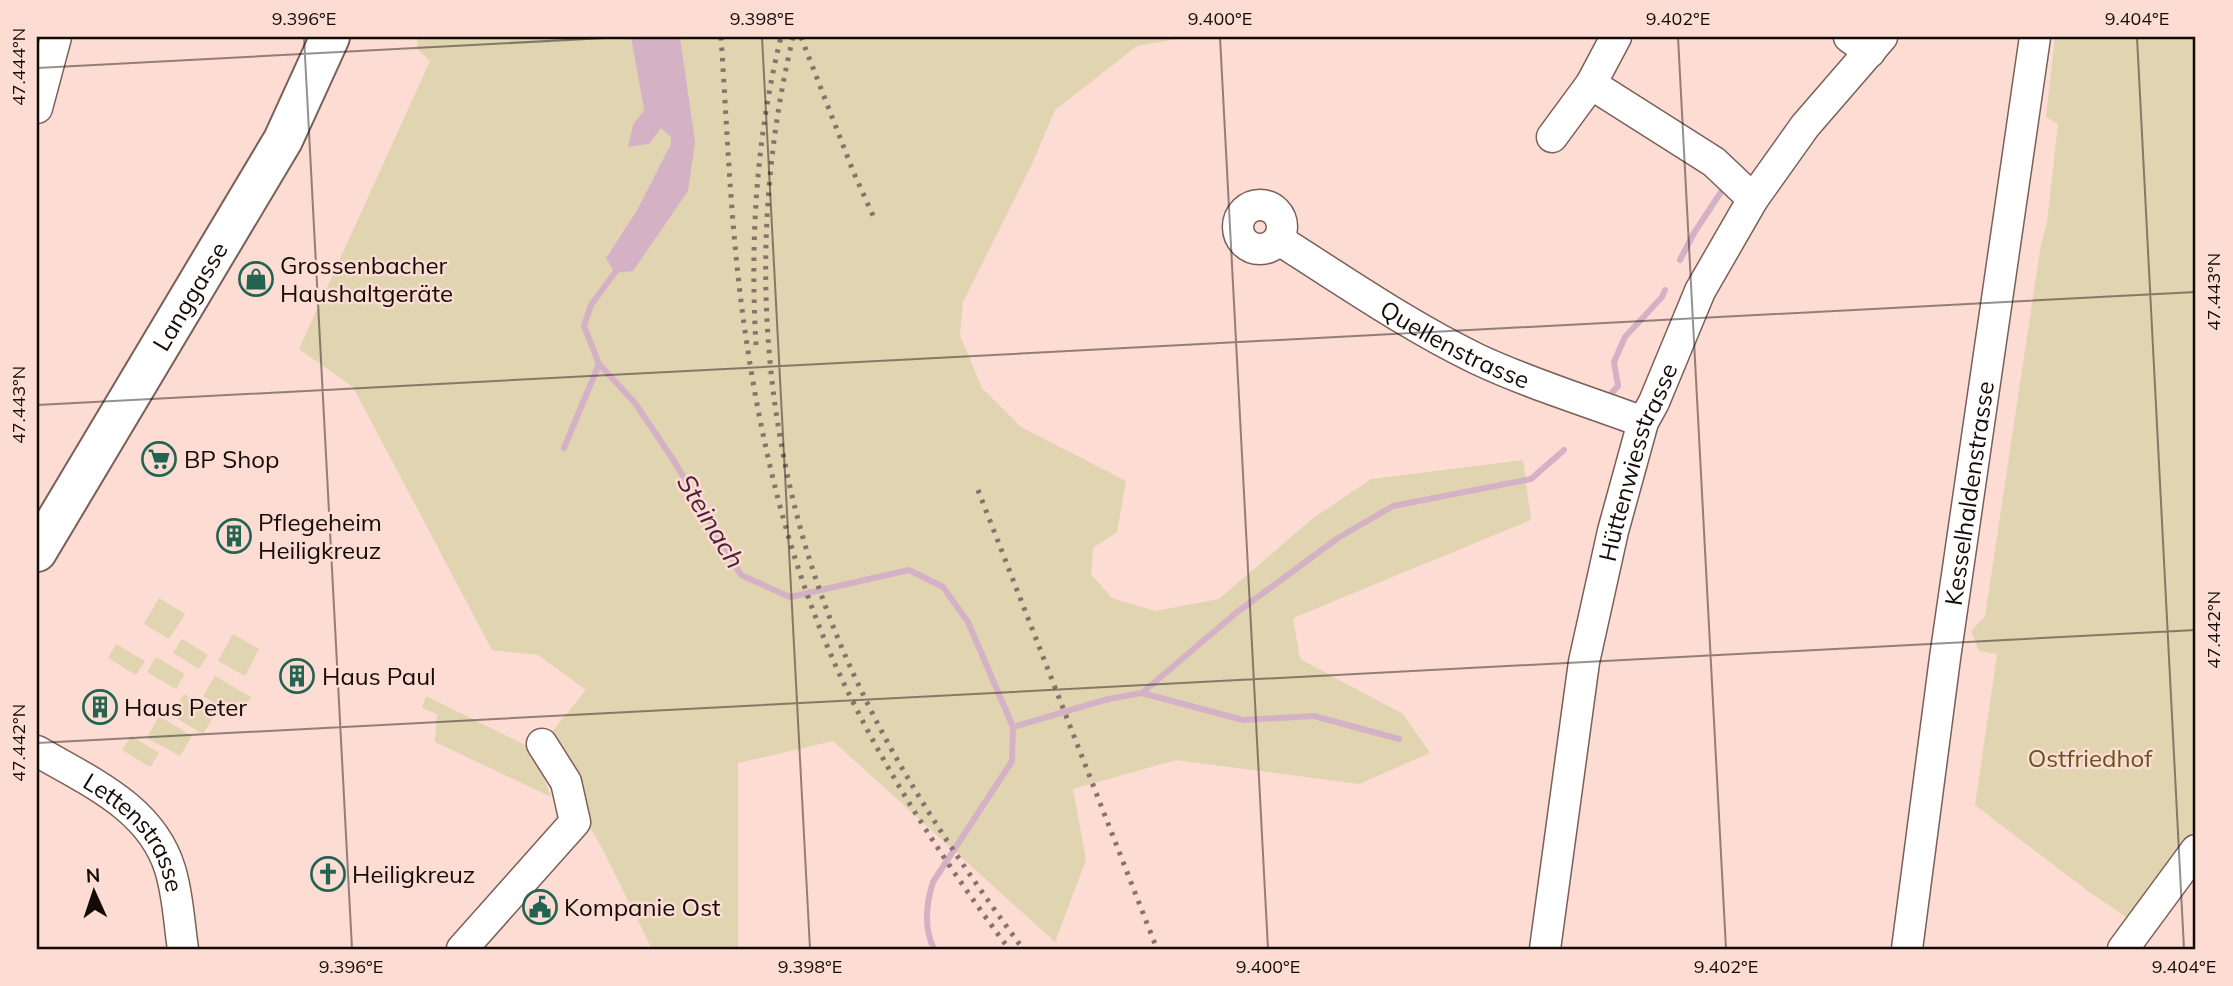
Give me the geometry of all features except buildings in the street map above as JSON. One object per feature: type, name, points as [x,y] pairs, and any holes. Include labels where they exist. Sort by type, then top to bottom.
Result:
[{"type":"main road","name":"Langgasse","points":[[37,552],[283,140],[330,37]]},
{"type":"street","points":[[37,108],[56,37]]},
{"type":"street","points":[[1552,137],[1591,84],[1616,37]]},
{"type":"street","name":"Kesselhaldenstrasse","points":[[1907,949],[1945,658],[2035,37]]},
{"type":"street","name":"Hüttenwiesstrasse","points":[[1545,949],[1584,662],[1613,531],[1643,422],[1654,402],[1700,291],[1753,199],[1867,42]]},
{"type":"street","points":[[1591,84],[1714,162],[1753,199]]},
{"type":"street","name":"Quellenstrasse","points":[[1279,240],[1390,311],[1477,359],[1542,386],[1643,422]]},
{"type":"street","points":[[461,949],[575,821],[566,782],[542,744]]},
{"type":"street","name":"Lettenstrasse","points":[[37,751],[124,803],[147,826],[157,840],[171,871],[183,949]]},
{"type":"street","points":[[2123,949],[2196,850]]},
{"type":"green space","points":[[418,37],[631,37],[644,110],[633,125],[629,147],[649,144],[661,127],[671,137],[671,144],[637,210],[606,257],[688,191],[686,90],[680,37],[1188,37],[1137,46],[1055,110],[1032,164],[963,302],[960,335],[982,388],[1021,427],[1126,481],[1117,532],[1093,548],[1091,574],[1112,598],[1155,611],[1219,599],[1312,519],[1371,479],[1523,460],[1531,520],[1293,618],[1300,659],[1403,714],[1430,753],[1359,784],[1176,760],[1073,789],[1086,860],[1055,942],[833,741],[738,763],[738,949],[652,949],[602,848],[542,744],[586,690],[538,655],[492,650],[353,387],[299,349],[430,61],[417,49]]},
{"type":"green space","name":"Ostfriedhof","points":[[2055,37],[2196,37],[2196,827],[2135,923],[2088,891],[1975,805],[1997,654],[1979,651],[1971,631],[1985,616],[2041,244],[2047,223],[2058,124],[2046,117]]},
{"type":"green space","points":[[159,598],[185,614],[169,639],[144,624]]},
{"type":"green space","points":[[233,634],[259,649],[245,676],[218,661]]},
{"type":"green space","points":[[182,639],[208,655],[199,669],[173,653]]},
{"type":"green space","points":[[116,644],[145,661],[136,675],[108,658]]},
{"type":"green space","points":[[156,657],[185,674],[176,689],[147,672]]},
{"type":"green space","points":[[215,676],[251,697],[239,717],[203,696]]},
{"type":"green space","points":[[184,694],[215,714],[203,734],[171,715]]},
{"type":"green space","points":[[426,696],[533,749],[551,797],[435,742],[437,714],[422,708]]},
{"type":"green space","points":[[159,716],[192,736],[180,756],[147,738]]},
{"type":"green space","points":[[131,736],[159,753],[150,767],[122,750]]},
{"type":"shaded area","points":[[631,37],[680,37],[695,142],[688,191],[633,271],[615,273],[606,258],[637,210],[671,144],[671,137],[661,128],[649,144],[628,147],[633,125],[644,110]]},
{"type":"waterway","points":[[1680,260],[1721,192]]},
{"type":"waterway","name":"Steinach","points":[[619,267],[591,305],[584,326],[599,364],[635,403],[674,461],[741,575],[790,597],[909,570],[943,587],[968,622],[1013,727],[1012,761],[933,882],[927,916],[928,932],[934,949]]},
{"type":"waterway","points":[[1611,394],[1618,386],[1614,362],[1625,337],[1662,297],[1665,290]]},
{"type":"waterway","points":[[564,448],[599,364]]},
{"type":"waterway","points":[[1013,727],[1108,699],[1142,693],[1236,613],[1338,538],[1393,506],[1531,479],[1564,450]]},
{"type":"waterway","points":[[1142,693],[1243,720],[1314,716],[1399,739]]},
{"type":"railway","points":[[721,37],[734,235],[748,352],[767,454],[794,554],[829,651],[868,731],[924,827],[1009,949]]},
{"type":"railway","points":[[756,345],[754,268],[757,190],[766,113],[781,37]]},
{"type":"railway","points":[[793,37],[777,120],[768,203],[766,286],[771,370],[783,452],[802,533],[828,613],[861,690],[896,758],[936,824],[1023,949]]},
{"type":"railway","points":[[801,37],[875,220]]},
{"type":"railway","points":[[978,490],[1157,949]]},
{"type":"place","name":"Grossenbacher Haushaltgeräte","points":[[256,279]]},
{"type":"place","name":"BP Shop","points":[[159,459]]},
{"type":"place","name":"Pflegeheim Heiligkreuz","points":[[234,536]]},
{"type":"place","name":"Haus Paul","points":[[297,676]]},
{"type":"place","name":"Haus Peter","points":[[100,707]]},
{"type":"place","name":"Heiligkreuz","points":[[328,874]]},
{"type":"place","name":"Kompanie Ost","points":[[540,907]]}]
